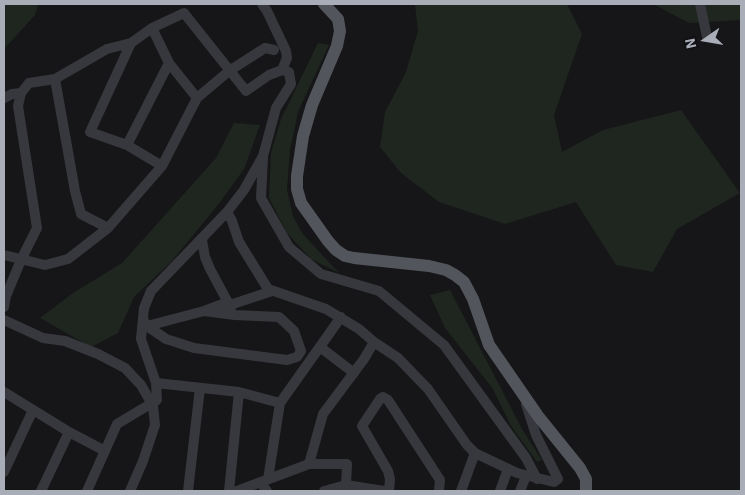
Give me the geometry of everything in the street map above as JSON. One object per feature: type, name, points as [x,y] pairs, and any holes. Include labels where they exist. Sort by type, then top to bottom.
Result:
[{"type":"main road","points":[[324,4],[338,19],[340,31],[337,46],[312,105],[302,136],[296,176],[301,204],[328,242],[345,256],[429,266],[446,270],[464,282],[473,299],[489,345],[542,422],[580,468],[586,479],[586,491]]},
{"type":"street","points":[[262,4],[286,51],[287,58],[282,70]]},
{"type":"street","points":[[700,4],[707,37]]},
{"type":"street","points":[[4,299],[37,228],[18,106],[22,93],[29,83],[56,79],[106,49],[131,43],[152,28],[184,13],[229,71],[246,88],[282,70],[289,72],[292,84],[276,108],[263,156],[261,198],[289,248],[320,274],[378,291],[444,345],[526,458],[537,479]]},
{"type":"street","points":[[152,28],[170,63],[197,98]]},
{"type":"street","points":[[4,255],[45,265],[68,259],[108,228],[162,166],[197,98],[229,71],[270,49],[279,38]]},
{"type":"street","points":[[131,43],[90,132],[127,146],[162,166]]},
{"type":"street","points":[[127,146],[170,63]]},
{"type":"street","points":[[56,79],[75,191],[81,214],[108,228]]},
{"type":"street","points":[[4,98],[12,94],[22,93]]},
{"type":"street","points":[[87,491],[117,424],[157,400],[156,383],[141,339],[145,323],[144,308],[151,291],[227,212],[244,190],[263,156]]},
{"type":"street","points":[[227,212],[239,242],[264,285],[272,291],[303,300],[341,317],[398,358],[428,389],[467,445],[475,453],[526,476],[554,482],[558,479],[536,435],[523,393]]},
{"type":"street","points":[[202,240],[205,257],[235,315]]},
{"type":"street","points":[[145,323],[204,311],[272,291]]},
{"type":"street","points":[[145,323],[166,339],[194,348],[287,360],[297,357],[301,351],[294,331],[279,317],[235,315],[204,311]]},
{"type":"street","points":[[267,491],[264,480],[280,403],[341,317]]},
{"type":"street","points":[[4,320],[43,338],[64,341],[111,360],[125,368],[141,385],[152,403],[155,425],[143,461],[130,491]]},
{"type":"street","points":[[309,464],[323,414],[333,398],[354,373],[374,342]]},
{"type":"street","points":[[320,347],[354,373]]},
{"type":"street","points":[[156,383],[239,392],[280,403]]},
{"type":"street","points":[[188,491],[200,388]]},
{"type":"street","points":[[4,392],[69,432],[106,451]]},
{"type":"street","points":[[230,491],[239,392]]},
{"type":"street","points":[[389,491],[390,479],[388,471],[362,428],[362,424],[383,397],[388,400],[440,480],[438,491]]},
{"type":"street","points":[[4,472],[33,410]]},
{"type":"street","points":[[41,491],[69,432]]},
{"type":"street","points":[[461,491],[475,453]]},
{"type":"street","points":[[237,491],[309,464],[347,464],[342,488]]},
{"type":"street","points":[[500,491],[508,469]]},
{"type":"street","points":[[520,491],[526,476]]},
{"type":"street","points":[[324,491],[342,488],[384,491]]},
{"type":"shaded area","points":[[4,4],[38,4],[35,15],[4,49]]},
{"type":"shaded area","points":[[415,4],[567,4],[582,34],[554,115],[562,152],[603,130],[681,110],[740,193],[677,229],[653,272],[616,265],[576,202],[505,224],[439,202],[401,173],[380,147],[385,112],[406,72],[418,31]]},
{"type":"shaded area","points":[[653,4],[739,4],[741,20],[689,23]]},
{"type":"shaded area","points":[[318,43],[329,45],[298,112],[290,150],[287,190],[293,216],[302,233],[339,273],[311,259],[287,233],[269,198],[271,153],[281,119]]},
{"type":"shaded area","points":[[234,123],[260,125],[244,169],[221,201],[172,261],[134,297],[118,333],[91,347],[40,318],[73,293],[122,263],[216,158]]},
{"type":"shaded area","points":[[450,290],[522,429],[542,460],[537,462],[511,426],[493,389],[445,328],[430,295]]}]
